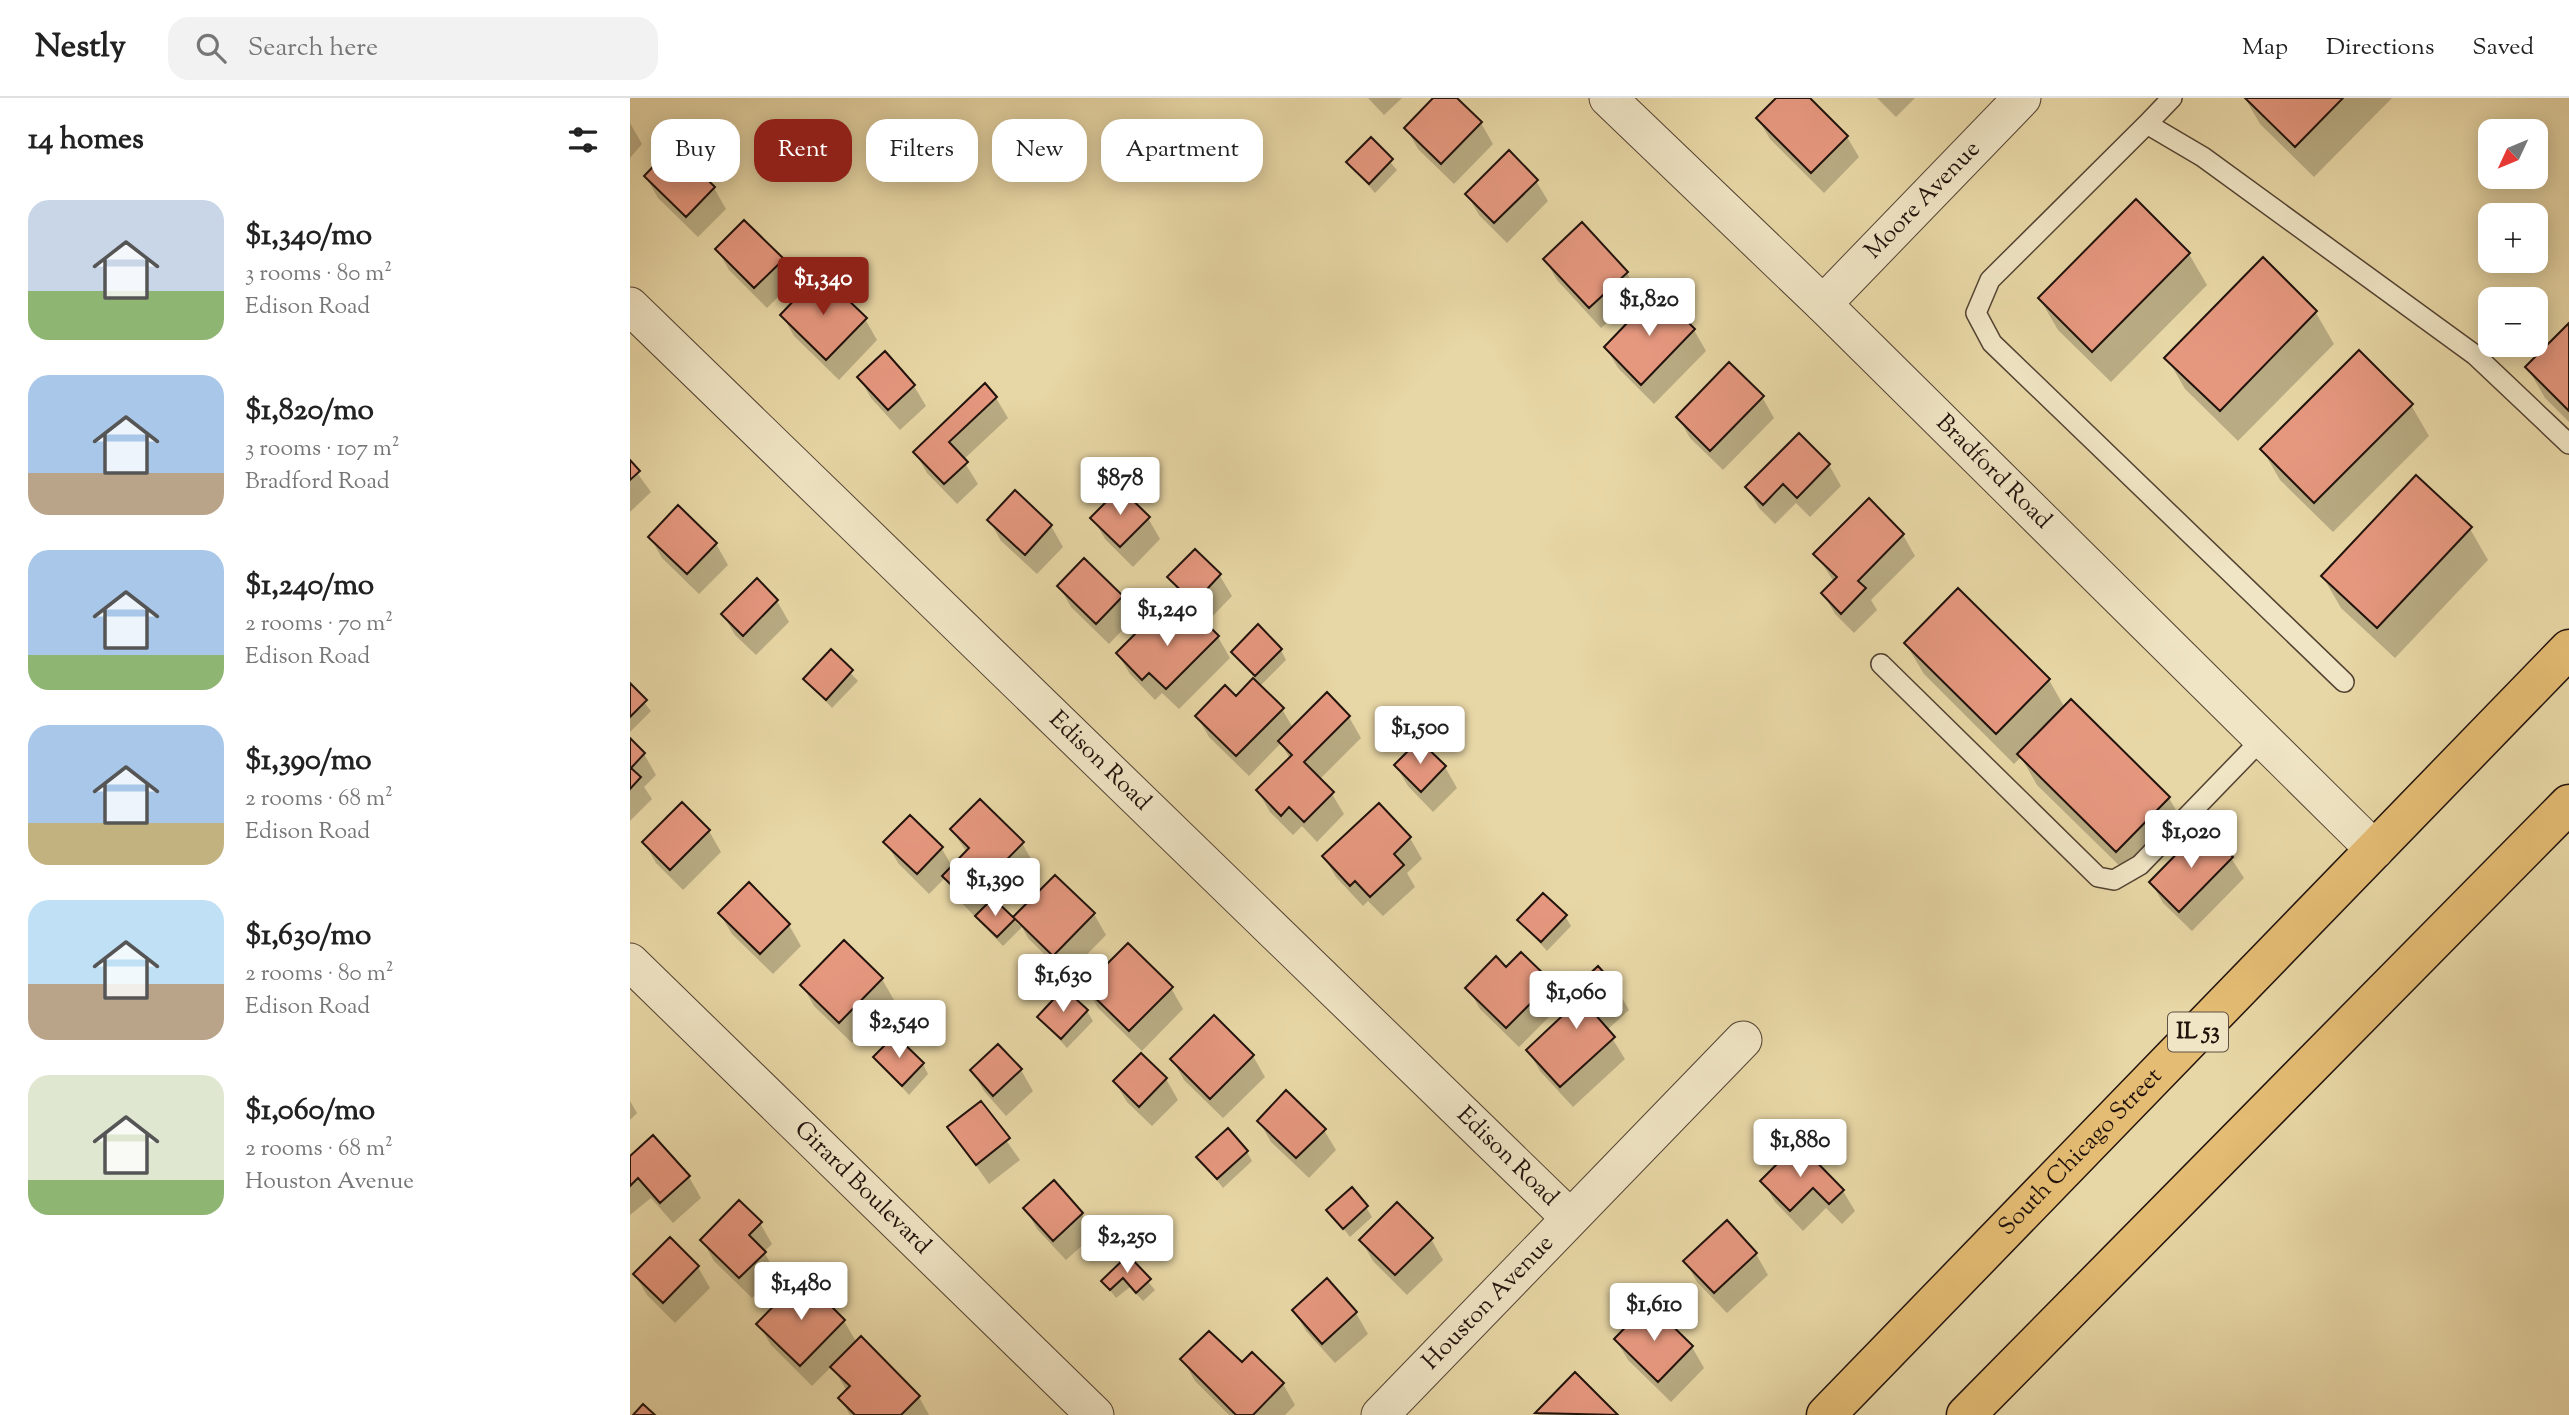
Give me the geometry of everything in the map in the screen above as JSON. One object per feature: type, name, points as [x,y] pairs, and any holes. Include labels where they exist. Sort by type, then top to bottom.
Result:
[{"type":"main road","name":"South Chicago Street","points":[[1826,1415],[2569,649]]},
{"type":"main road","points":[[1966,1415],[2569,804]]},
{"type":"street","name":"Bradford Road","points":[[1608,98],[1823,304],[2375,850]]},
{"type":"street","name":"Moore Avenue","points":[[1823,304],[2022,98]]},
{"type":"street","name":"Edison Road","points":[[630,306],[1569,1217]]},
{"type":"street","name":"Girard Boulevard","points":[[630,962],[1095,1415]]},
{"type":"street","name":"Houston Avenue","points":[[1380,1415],[1743,1040]]},
{"type":"lane","points":[[2172,98],[1990,281],[1976,313],[1992,343],[2344,682]]},
{"type":"lane","points":[[2147,124],[2203,156],[2475,355],[2569,444]]},
{"type":"lane","points":[[1881,664],[2098,877],[2114,880],[2140,865],[2263,738]]},
{"type":"building","points":[[1433,98],[1457,98],[1482,122],[1441,164],[1404,128]]},
{"type":"building","points":[[1776,98],[1810,98],[1848,136],[1811,173],[1756,118]]},
{"type":"building","points":[[2245,98],[2343,98],[2295,147]]},
{"type":"building","points":[[1371,137],[1393,159],[1369,184],[1346,162]]},
{"type":"building","points":[[1509,150],[1538,180],[1494,223],[1465,194]]},
{"type":"building","points":[[651,169],[651,182],[710,182],[715,187],[686,217],[644,176]]},
{"type":"building","points":[[2136,199],[2190,253],[2092,352],[2038,298]]},
{"type":"building","points":[[744,220],[784,259],[754,288],[715,249]]},
{"type":"building","points":[[1582,222],[1628,272],[1589,308],[1543,259]]},
{"type":"building","points":[[2263,257],[2317,311],[2220,411],[2164,358]]},
{"type":"building","points":[[820,273],[867,318],[826,360],[780,315]]},
{"type":"building","points":[[1657,292],[1695,329],[1641,385],[1604,347]]},
{"type":"building","points":[[2569,323],[2569,411],[2525,367],[2535,357],[2548,357],[2548,344]]},
{"type":"building","points":[[2359,350],[2413,404],[2314,503],[2260,449]]},
{"type":"building","points":[[885,351],[915,385],[888,410],[857,377]]},
{"type":"building","points":[[1729,362],[1764,396],[1710,451],[1676,417]]},
{"type":"building","points":[[985,383],[997,397],[949,442],[968,462],[944,484],[913,452]]},
{"type":"building","points":[[1799,433],[1830,464],[1797,498],[1783,484],[1763,505],[1745,487]]},
{"type":"building","points":[[630,460],[640,471],[630,480]]},
{"type":"building","points":[[2416,475],[2472,527],[2377,628],[2321,576]]},
{"type":"building","points":[[1120,488],[1150,517],[1120,547],[1090,518]]},
{"type":"building","points":[[1015,490],[1052,525],[1025,555],[987,520]]},
{"type":"building","points":[[1869,498],[1904,534],[1858,581],[1866,588],[1841,614],[1821,593],[1837,577],[1813,554]]},
{"type":"building","points":[[678,505],[717,543],[687,574],[648,537]]},
{"type":"building","points":[[1195,549],[1221,574],[1194,603],[1167,577]]},
{"type":"building","points":[[1084,558],[1123,596],[1096,624],[1057,586]]},
{"type":"building","points":[[757,578],[778,600],[743,636],[721,614]]},
{"type":"building","points":[[1958,588],[2050,679],[1996,734],[1904,643]]},
{"type":"building","points":[[1192,609],[1219,636],[1166,689],[1149,673],[1142,680],[1116,653],[1153,616],[1170,632]]},
{"type":"building","points":[[1258,624],[1282,649],[1255,676],[1231,652]]},
{"type":"building","points":[[831,649],[853,670],[826,700],[803,679]]},
{"type":"building","points":[[1253,678],[1284,708],[1236,756],[1195,716],[1225,685],[1236,696]]},
{"type":"building","points":[[630,683],[647,700],[630,717]]},
{"type":"building","points":[[1327,692],[1350,716],[1304,762],[1334,792],[1304,822],[1289,807],[1281,816],[1256,790],[1292,755],[1278,741]]},
{"type":"building","points":[[2071,699],[2170,797],[2116,852],[2017,754]]},
{"type":"building","points":[[630,738],[645,753],[631,768],[641,777],[630,789]]},
{"type":"building","points":[[1419,740],[1446,766],[1421,792],[1394,765]]},
{"type":"building","points":[[980,799],[1024,842],[967,900],[942,876],[969,848],[950,829]]},
{"type":"building","points":[[682,802],[710,830],[670,870],[642,842]]},
{"type":"building","points":[[1379,803],[1411,837],[1394,854],[1404,865],[1370,897],[1355,881],[1350,886],[1322,856]]},
{"type":"building","points":[[910,815],[943,847],[917,874],[883,842]]},
{"type":"building","points":[[2203,827],[2233,857],[2179,912],[2149,882]]},
{"type":"building","points":[[1055,875],[1095,913],[1053,956],[1013,917]]},
{"type":"building","points":[[749,882],[790,924],[760,954],[718,913]]},
{"type":"building","points":[[1543,893],[1567,915],[1541,942],[1517,920]]},
{"type":"building","points":[[993,898],[1015,919],[997,937],[975,916]]},
{"type":"building","points":[[844,940],[883,978],[839,1023],[800,985]]},
{"type":"building","points":[[1128,943],[1173,987],[1129,1031],[1084,987]]},
{"type":"building","points":[[1521,952],[1552,982],[1506,1028],[1465,988],[1496,956],[1506,967]]},
{"type":"building","points":[[1598,966],[1618,988],[1593,1012],[1615,1037],[1560,1087],[1526,1050],[1577,1002],[1569,993]]},
{"type":"building","points":[[1064,988],[1088,1010],[1061,1039],[1037,1017]]},
{"type":"building","points":[[1214,1015],[1254,1055],[1210,1099],[1170,1059]]},
{"type":"building","points":[[895,1035],[924,1063],[902,1086],[873,1057]]},
{"type":"building","points":[[998,1044],[1022,1069],[993,1096],[970,1070]]},
{"type":"building","points":[[1141,1053],[1167,1078],[1139,1107],[1113,1081]]},
{"type":"building","points":[[1286,1090],[1326,1129],[1296,1158],[1257,1121]]},
{"type":"building","points":[[981,1101],[1010,1138],[976,1165],[947,1127]]},
{"type":"building","points":[[1228,1128],[1248,1151],[1217,1179],[1196,1157]]},
{"type":"building","points":[[653,1135],[690,1176],[660,1203],[638,1178],[630,1186],[630,1156]]},
{"type":"building","points":[[1798,1143],[1844,1190],[1829,1204],[1813,1188],[1790,1211],[1760,1181]]},
{"type":"building","points":[[1054,1180],[1083,1213],[1053,1241],[1023,1208]]},
{"type":"building","points":[[1352,1187],[1368,1206],[1343,1229],[1326,1210]]},
{"type":"building","points":[[739,1200],[762,1222],[749,1235],[766,1252],[739,1278],[700,1240]]},
{"type":"building","points":[[1397,1202],[1433,1238],[1395,1275],[1359,1240]]},
{"type":"building","points":[[1727,1220],[1757,1253],[1714,1293],[1683,1261]]},
{"type":"building","points":[[670,1237],[699,1266],[663,1303],[633,1274]]},
{"type":"building","points":[[1128,1255],[1151,1279],[1136,1293],[1123,1278],[1110,1290],[1101,1281]]},
{"type":"building","points":[[802,1277],[845,1320],[800,1366],[756,1324]]},
{"type":"building","points":[[1327,1278],[1357,1312],[1322,1344],[1292,1310]]},
{"type":"building","points":[[1649,1303],[1693,1346],[1658,1382],[1614,1339]]},
{"type":"building","points":[[1209,1331],[1242,1362],[1252,1352],[1284,1383],[1253,1415],[1236,1415],[1180,1359]]},
{"type":"building","points":[[861,1336],[920,1396],[901,1415],[855,1415],[838,1398],[850,1386],[830,1367]]},
{"type":"building","points":[[1575,1372],[1618,1415],[1535,1413]]},
{"type":"building","points":[[643,1404],[655,1415],[633,1415]]}]
